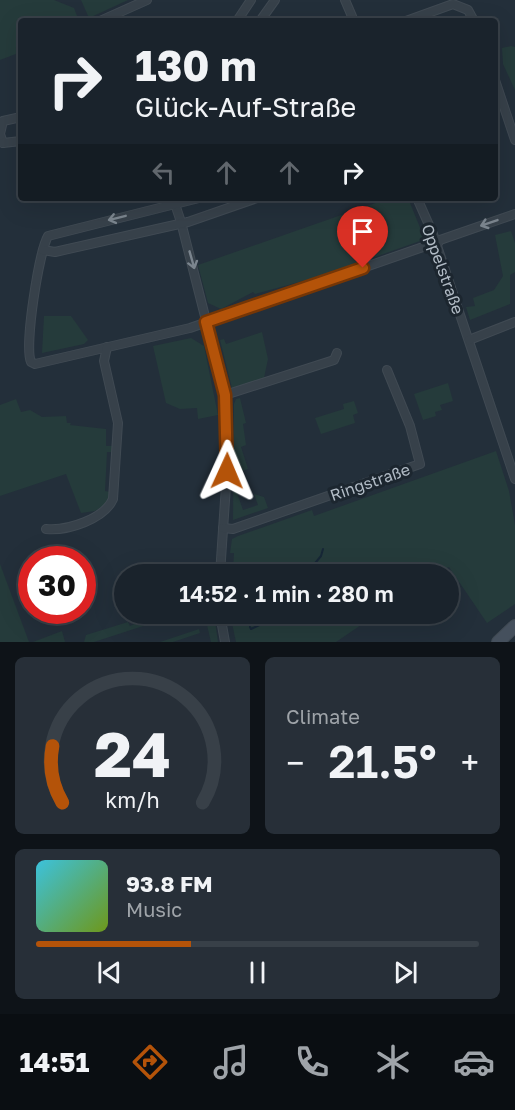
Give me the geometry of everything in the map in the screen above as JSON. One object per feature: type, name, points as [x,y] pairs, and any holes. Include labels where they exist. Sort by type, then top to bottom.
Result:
[{"type":"main road","points":[[498,642],[515,626]]},
{"type":"street","points":[[107,18],[147,0]]},
{"type":"street","points":[[239,18],[251,0]]},
{"type":"street","points":[[262,18],[275,0]]},
{"type":"street","points":[[345,0],[353,18]]},
{"type":"street","points":[[414,18],[453,4],[468,10],[472,18]]},
{"type":"street","points":[[498,89],[515,140]]},
{"type":"street","points":[[18,118],[3,121],[1,141],[18,141]]},
{"type":"street","points":[[221,564],[227,437],[225,395],[206,322],[182,222],[172,201],[48,236],[39,262],[29,339],[31,362],[35,364],[206,322],[423,247],[436,246],[440,240],[515,214]]},
{"type":"street","points":[[43,250],[55,252],[182,222],[248,201]]},
{"type":"street","name":"Oppelstraße","points":[[418,201],[433,234],[515,476]]},
{"type":"street","points":[[469,340],[515,322]]},
{"type":"street","points":[[46,529],[57,530],[97,516],[108,509],[113,499],[118,423],[104,361],[107,347]]},
{"type":"street","points":[[225,395],[334,360],[337,353]]},
{"type":"street","name":"Ringstraße","points":[[224,528],[233,529],[420,464],[410,426],[387,370]]},
{"type":"street","points":[[222,624],[225,642]]},
{"type":"green space","points":[[0,0],[54,0],[74,8],[78,18],[18,18],[18,53],[0,60]]},
{"type":"green space","points":[[81,0],[128,0],[89,18]]},
{"type":"green space","points":[[515,47],[515,90],[503,64],[502,48]]},
{"type":"green space","points":[[381,201],[409,201],[423,235],[420,241],[321,276],[255,294],[253,292],[221,309],[208,303],[198,265]]},
{"type":"green space","points":[[511,231],[515,243],[515,272],[510,275],[510,304],[470,320],[466,307],[475,306],[473,298],[494,290],[503,276],[495,235]]},
{"type":"green space","points":[[44,316],[71,316],[88,340],[84,344],[42,353]]},
{"type":"green space","points":[[262,332],[268,359],[264,378],[232,388],[220,340],[224,339],[226,344]]},
{"type":"green space","points":[[191,338],[204,346],[218,415],[198,419],[197,408],[180,409],[166,403],[153,346]]},
{"type":"green space","points":[[448,383],[453,401],[440,405],[442,410],[435,412],[436,416],[423,420],[414,394]]},
{"type":"green space","points":[[240,398],[246,423],[243,424],[246,445],[241,447],[248,469],[237,473],[241,484],[235,487],[243,510],[258,505],[254,494],[264,497],[268,508],[233,520],[234,404],[236,399]]},
{"type":"green space","points":[[16,399],[21,412],[30,410],[42,417],[66,416],[67,423],[71,423],[70,425],[106,429],[106,446],[113,446],[112,452],[107,452],[105,491],[110,492],[107,503],[95,511],[81,513],[66,474],[0,496],[0,405]]},
{"type":"green space","points":[[354,401],[358,413],[353,415],[355,423],[321,434],[315,418],[344,409],[343,404]]},
{"type":"green space","points":[[496,451],[509,491],[515,525],[515,604],[487,623],[459,582],[459,564],[233,564],[234,553],[230,553],[232,539],[312,510],[314,516]]},
{"type":"green space","points":[[0,564],[18,612],[18,624],[22,624],[29,642],[0,642]]},
{"type":"green space","points":[[122,624],[130,626],[149,624],[94,642],[84,642],[86,635]]},
{"type":"green space","points":[[207,624],[215,624],[218,642],[211,642]]},
{"type":"green space","points":[[232,624],[362,624],[336,642],[236,642]]},
{"type":"green space","points":[[199,629],[200,633],[173,642],[160,642]]},
{"type":"green space","points":[[62,631],[65,642],[33,642]]},
{"type":"waterway","points":[[314,564],[323,549]]},
{"type":"waterway","points":[[250,627],[251,629],[262,624]]},
{"type":"route","points":[[227,471],[225,395],[206,322],[363,268]]}]
